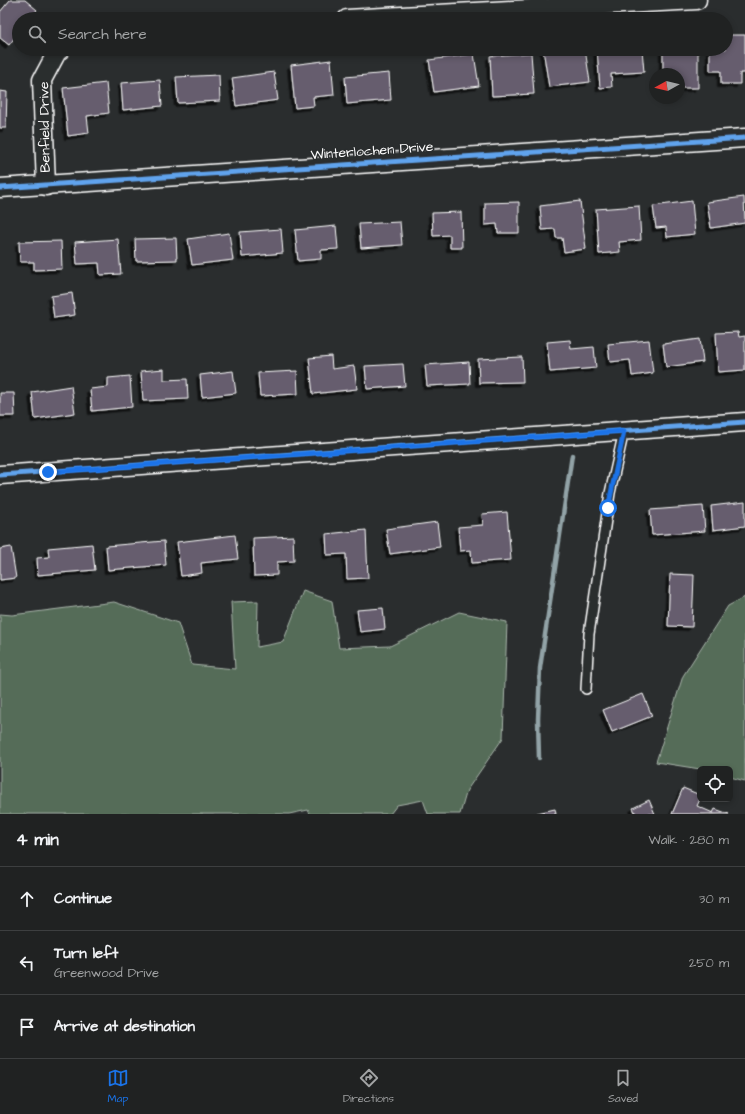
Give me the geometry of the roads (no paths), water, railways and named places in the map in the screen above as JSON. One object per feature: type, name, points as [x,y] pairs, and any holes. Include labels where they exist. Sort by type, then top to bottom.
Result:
[{"type":"street","points":[[476,12],[697,0]]},
{"type":"street","name":"Benfield Drive","points":[[46,186],[42,80],[55,56]]},
{"type":"street","name":"Winterlochen Drive","points":[[0,188],[745,138]]},
{"type":"street","points":[[0,475],[745,422]]},
{"type":"lane","points":[[586,689],[589,634],[593,606],[610,493],[624,431]]},
{"type":"waterway","points":[[539,758],[538,719],[540,668],[572,455]]}]
